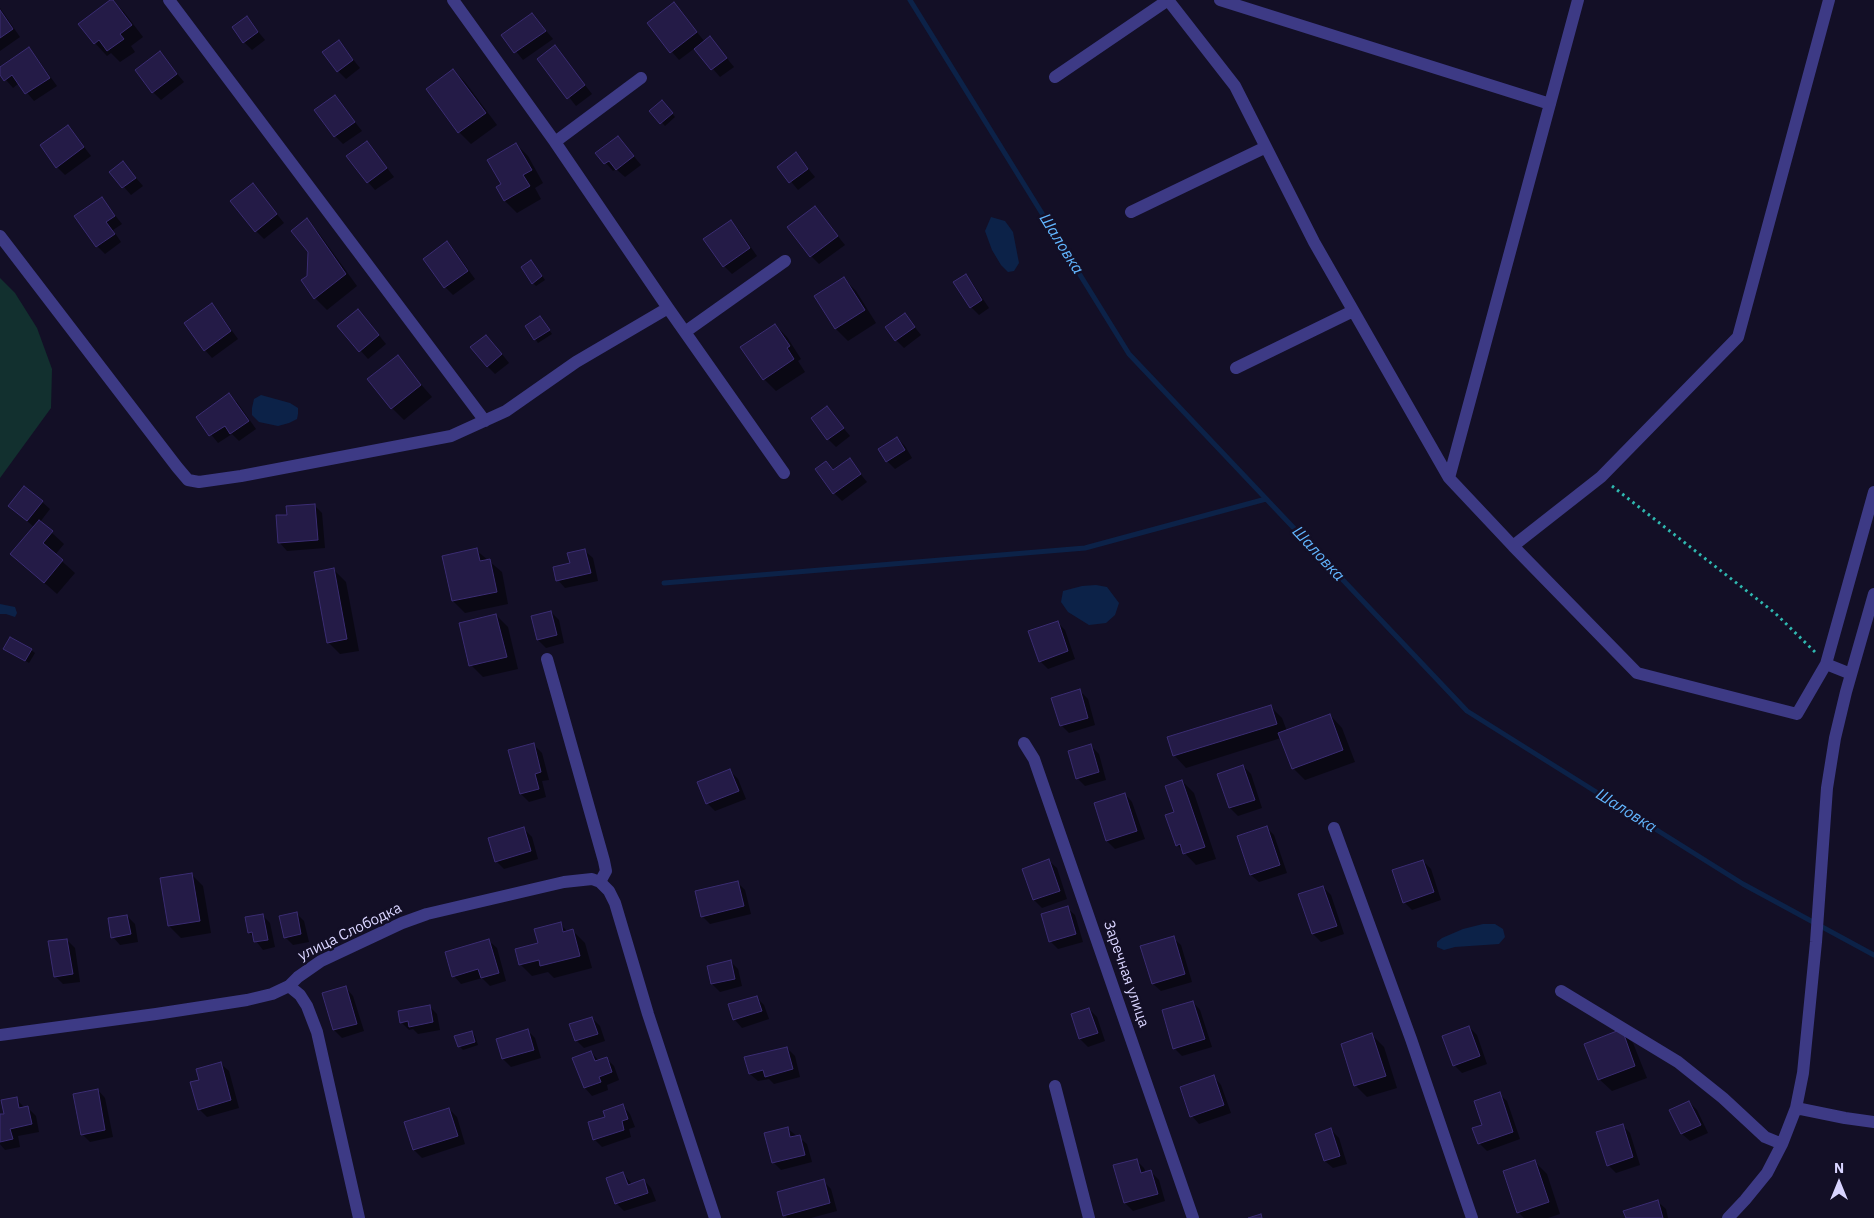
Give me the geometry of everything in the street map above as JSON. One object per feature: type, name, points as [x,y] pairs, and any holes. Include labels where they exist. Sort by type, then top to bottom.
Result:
[{"type":"street","points":[[169,0],[485,421]]},
{"type":"street","points":[[453,0],[555,142],[668,308],[784,473]]},
{"type":"street","points":[[1055,77],[1168,0],[1235,86],[1314,242],[1449,478],[1637,673],[1797,714],[1826,664],[1874,492]]},
{"type":"street","points":[[1220,0],[1550,104]]},
{"type":"street","points":[[1449,478],[1578,0]]},
{"type":"street","points":[[1513,546],[1600,477],[1738,337],[1829,0]]},
{"type":"street","points":[[555,142],[641,78]]},
{"type":"street","points":[[1131,212],[1266,147]]},
{"type":"street","points":[[0,236],[176,467],[188,480],[198,482],[241,476],[451,436],[506,411],[576,362],[668,308]]},
{"type":"street","points":[[685,332],[785,261]]},
{"type":"street","points":[[1236,368],[1354,311]]},
{"type":"street","points":[[1728,1218],[1767,1173],[1782,1144],[1796,1108],[1803,1073],[1816,942],[1817,905],[1827,788],[1835,738],[1874,594]]},
{"type":"street","points":[[547,659],[604,861],[606,871],[600,882],[609,891],[615,903],[648,1014],[716,1218]]},
{"type":"street","points":[[1826,664],[1851,674]]},
{"type":"street","name":"Заречная улица","points":[[1024,743],[1034,759],[1193,1218]]},
{"type":"street","points":[[1334,828],[1411,1039],[1472,1218]]},
{"type":"street","name":"улица Слободка","points":[[0,1035],[247,1000],[272,994],[289,986],[298,976],[321,961],[402,923],[427,914],[564,882],[584,879],[600,882]]},
{"type":"street","points":[[289,986],[300,995],[307,1006],[317,1032],[359,1218]]},
{"type":"street","points":[[1561,991],[1678,1062],[1723,1098],[1766,1137],[1782,1144]]},
{"type":"street","points":[[1055,1086],[1089,1218]]},
{"type":"street","points":[[1796,1108],[1874,1122]]},
{"type":"path","points":[[1600,477],[1775,613],[1826,664]]},
{"type":"green space","points":[[0,278],[15,293],[37,328],[52,369],[51,408],[0,478]]},
{"type":"water","points":[[991,217],[1005,221],[1013,232],[1019,263],[1014,271],[1008,272],[1001,265],[992,250],[985,231]]},
{"type":"water","points":[[261,395],[290,403],[298,408],[297,419],[278,426],[259,422],[252,415],[252,408],[254,399]]},
{"type":"water","points":[[1096,585],[1107,587],[1119,603],[1115,615],[1106,623],[1089,625],[1068,612],[1061,602],[1063,591],[1082,586]]},
{"type":"water","points":[[0,604],[15,607],[17,613],[15,617],[0,614]]},
{"type":"water","points":[[1483,924],[1495,924],[1503,929],[1505,937],[1499,944],[1455,947],[1444,950],[1437,947],[1437,942],[1442,938],[1463,929]]},
{"type":"building","points":[[110,0],[113,0],[132,25],[120,34],[124,39],[107,51],[99,40],[94,44],[78,24]]},
{"type":"building","points":[[674,2],[697,32],[670,53],[647,23]]},
{"type":"building","points":[[0,10],[13,29],[0,38]]},
{"type":"building","points":[[532,13],[546,31],[514,53],[501,35]]},
{"type":"building","points":[[247,16],[258,32],[243,43],[232,27]]},
{"type":"building","points":[[710,36],[727,58],[711,70],[694,49]]},
{"type":"building","points":[[339,40],[353,60],[337,72],[322,52]]},
{"type":"building","points":[[555,45],[585,85],[567,99],[537,59]]},
{"type":"building","points":[[29,47],[50,78],[25,94],[12,75],[4,81],[0,75],[0,67]]},
{"type":"building","points":[[160,51],[177,74],[152,93],[135,70]]},
{"type":"building","points":[[453,69],[486,113],[458,133],[426,89]]},
{"type":"building","points":[[335,95],[355,122],[334,137],[314,110]]},
{"type":"building","points":[[662,100],[673,113],[660,124],[649,111]]},
{"type":"building","points":[[68,125],[84,147],[56,168],[40,145]]},
{"type":"building","points":[[618,136],[634,156],[616,170],[609,161],[604,164],[595,153]]},
{"type":"building","points":[[367,141],[387,168],[367,183],[346,156]]},
{"type":"building","points":[[516,143],[532,170],[523,175],[530,186],[504,201],[496,187],[501,184],[487,160]]},
{"type":"building","points":[[796,152],[808,169],[789,183],[777,167]]},
{"type":"building","points":[[123,161],[136,178],[122,188],[109,172]]},
{"type":"building","points":[[253,183],[277,214],[255,232],[230,201]]},
{"type":"building","points":[[102,197],[115,216],[106,222],[115,234],[96,247],[74,216]]},
{"type":"building","points":[[815,206],[838,236],[810,257],[787,227]]},
{"type":"building","points":[[307,218],[346,274],[314,299],[301,280],[307,276],[308,252],[291,231]]},
{"type":"building","points":[[731,220],[750,248],[723,267],[703,239]]},
{"type":"building","points":[[447,241],[468,271],[444,288],[423,259]]},
{"type":"building","points":[[531,260],[542,276],[532,284],[521,267]]},
{"type":"building","points":[[966,274],[982,300],[970,308],[953,282]]},
{"type":"building","points":[[844,277],[865,310],[835,329],[814,296]]},
{"type":"building","points":[[212,303],[231,331],[204,351],[184,323]]},
{"type":"building","points":[[358,309],[379,335],[359,352],[337,326]]},
{"type":"building","points":[[905,313],[915,327],[895,341],[885,327]]},
{"type":"building","points":[[540,316],[550,330],[534,340],[525,326]]},
{"type":"building","points":[[775,324],[790,346],[787,348],[794,359],[763,380],[740,347]]},
{"type":"building","points":[[486,335],[502,354],[487,367],[470,347]]},
{"type":"building","points":[[398,355],[421,385],[391,409],[367,379]]},
{"type":"building","points":[[229,393],[249,421],[230,434],[225,426],[209,436],[196,417]]},
{"type":"building","points":[[827,406],[844,428],[827,440],[811,418]]},
{"type":"building","points":[[897,437],[905,450],[886,462],[878,449]]},
{"type":"building","points":[[850,458],[861,474],[833,494],[815,469],[826,461],[833,470]]},
{"type":"building","points":[[24,486],[43,501],[27,521],[8,506]]},
{"type":"building","points":[[315,504],[318,540],[278,543],[276,515],[287,515],[286,506]]},
{"type":"building","points":[[39,520],[53,531],[43,543],[63,560],[44,583],[10,554]]},
{"type":"building","points":[[477,548],[480,561],[490,559],[497,592],[452,601],[442,556]]},
{"type":"building","points":[[585,549],[591,573],[556,581],[553,567],[570,563],[567,553]]},
{"type":"building","points":[[334,568],[347,639],[327,643],[314,572]]},
{"type":"building","points":[[551,611],[557,635],[537,640],[531,616]]},
{"type":"building","points":[[496,614],[507,657],[469,666],[459,623]]},
{"type":"building","points":[[1058,621],[1068,651],[1039,662],[1028,631]]},
{"type":"building","points":[[10,637],[32,649],[25,661],[3,649]]},
{"type":"building","points":[[1080,689],[1088,718],[1060,726],[1051,698]]},
{"type":"building","points":[[1271,705],[1277,724],[1173,756],[1167,737]]},
{"type":"building","points":[[1330,714],[1343,750],[1292,769],[1278,733]]},
{"type":"building","points":[[534,743],[541,772],[535,774],[539,789],[520,794],[508,750]]},
{"type":"building","points":[[1091,744],[1099,772],[1076,779],[1068,751]]},
{"type":"building","points":[[1243,765],[1255,800],[1229,808],[1217,774]]},
{"type":"building","points":[[730,769],[739,791],[706,804],[697,782]]},
{"type":"building","points":[[1182,780],[1205,847],[1183,854],[1180,844],[1176,846],[1165,815],[1174,812],[1165,786]]},
{"type":"building","points":[[1125,793],[1137,831],[1106,841],[1094,803]]},
{"type":"building","points":[[1267,826],[1280,865],[1250,875],[1237,836]]},
{"type":"building","points":[[524,827],[531,851],[495,862],[488,838]]},
{"type":"building","points":[[1049,859],[1060,891],[1033,900],[1022,869]]},
{"type":"building","points":[[1423,860],[1434,892],[1403,903],[1392,870]]},
{"type":"building","points":[[192,873],[200,921],[168,926],[160,878]]},
{"type":"building","points":[[738,881],[744,906],[701,917],[695,891]]},
{"type":"building","points":[[1323,886],[1337,926],[1312,934],[1298,894]]},
{"type":"building","points":[[1068,906],[1076,934],[1049,942],[1041,914]]},
{"type":"building","points":[[297,912],[301,934],[284,938],[279,916]]},
{"type":"building","points":[[263,914],[268,940],[254,942],[252,932],[248,933],[245,917]]},
{"type":"building","points":[[127,915],[131,934],[111,938],[108,918]]},
{"type":"building","points":[[561,922],[563,932],[573,929],[580,956],[540,966],[539,960],[519,965],[515,949],[538,943],[534,929]]},
{"type":"building","points":[[1174,936],[1185,974],[1152,984],[1140,946]]},
{"type":"building","points":[[67,939],[73,974],[54,977],[48,941]]},
{"type":"building","points":[[489,939],[499,973],[481,978],[478,969],[452,977],[445,952]]},
{"type":"building","points":[[731,960],[735,979],[711,984],[707,966]]},
{"type":"building","points":[[346,986],[357,1024],[333,1030],[322,993]]},
{"type":"building","points":[[757,996],[762,1011],[733,1020],[728,1004]]},
{"type":"building","points":[[1193,1001],[1205,1039],[1173,1049],[1162,1010]]},
{"type":"building","points":[[430,1005],[433,1022],[409,1027],[408,1021],[400,1023],[398,1011]]},
{"type":"building","points":[[1089,1008],[1098,1033],[1079,1039],[1071,1014]]},
{"type":"building","points":[[592,1017],[598,1034],[575,1041],[569,1024]]},
{"type":"building","points":[[1469,1026],[1480,1056],[1453,1066],[1442,1036]]},
{"type":"building","points":[[528,1029],[534,1050],[502,1059],[496,1039]]},
{"type":"building","points":[[1622,1029],[1635,1066],[1598,1080],[1584,1044]]},
{"type":"building","points":[[472,1031],[475,1042],[458,1047],[454,1036]]},
{"type":"building","points":[[1372,1033],[1386,1076],[1354,1086],[1341,1044]]},
{"type":"building","points":[[787,1047],[793,1069],[765,1077],[763,1070],[749,1074],[744,1057]]},
{"type":"building","points":[[591,1051],[595,1061],[607,1057],[612,1072],[599,1077],[601,1082],[584,1088],[572,1058]]},
{"type":"building","points":[[221,1062],[231,1100],[198,1110],[190,1082],[199,1080],[196,1069]]},
{"type":"building","points":[[1214,1075],[1224,1105],[1190,1117],[1180,1087]]},
{"type":"building","points":[[98,1089],[105,1130],[81,1135],[73,1094]]},
{"type":"building","points":[[1500,1092],[1513,1132],[1478,1144],[1472,1128],[1482,1125],[1474,1101]]},
{"type":"building","points":[[17,1097],[19,1108],[28,1106],[32,1124],[10,1129],[13,1139],[0,1142],[0,1114],[4,1114],[1,1100]]},
{"type":"building","points":[[1689,1101],[1701,1125],[1681,1134],[1669,1110]]},
{"type":"building","points":[[623,1104],[628,1119],[622,1121],[624,1130],[593,1140],[588,1122],[605,1117],[603,1111]]},
{"type":"building","points":[[449,1108],[458,1136],[413,1150],[404,1122]]},
{"type":"building","points":[[1623,1124],[1633,1157],[1607,1166],[1596,1132]]},
{"type":"building","points":[[788,1127],[790,1137],[800,1135],[805,1155],[772,1163],[764,1133]]},
{"type":"building","points":[[1331,1128],[1340,1156],[1324,1161],[1315,1134]]},
{"type":"building","points":[[1137,1159],[1141,1173],[1151,1170],[1158,1194],[1124,1203],[1113,1165]]},
{"type":"building","points":[[1535,1160],[1549,1202],[1517,1213],[1503,1171]]},
{"type":"building","points":[[623,1172],[628,1185],[644,1179],[648,1193],[615,1204],[606,1178]]},
{"type":"building","points":[[824,1179],[830,1203],[783,1216],[777,1192]]},
{"type":"building","points":[[1658,1200],[1663,1218],[1626,1218],[1623,1211]]},
{"type":"building","points":[[1261,1214],[1262,1218],[1248,1218]]},
{"type":"waterway","name":"Шаловка","points":[[910,0],[1129,354],[1467,711],[1743,884],[1874,955]]},
{"type":"waterway","points":[[664,583],[1085,548],[1266,499]]}]
